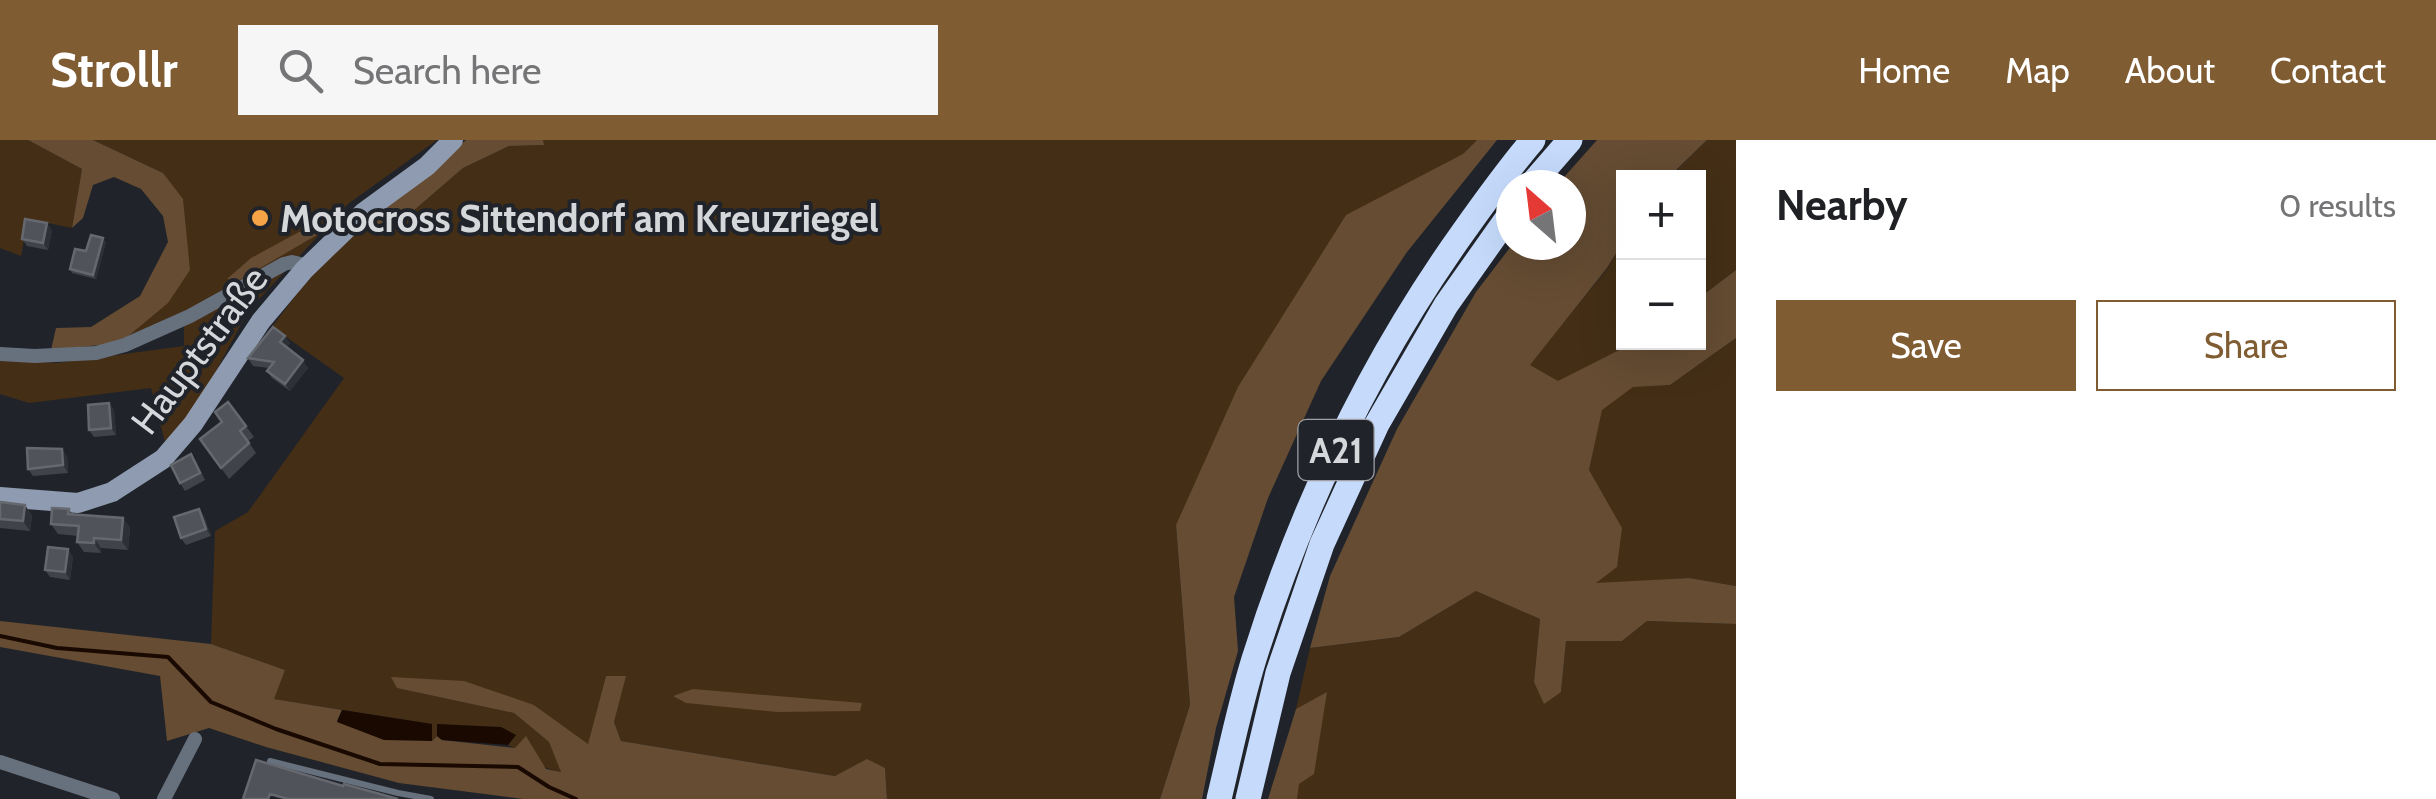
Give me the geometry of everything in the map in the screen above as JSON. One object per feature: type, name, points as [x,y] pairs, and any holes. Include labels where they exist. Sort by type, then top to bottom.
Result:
[{"type":"highway","name":"A21","points":[[1219,799],[1253,662],[1278,588],[1297,534],[1354,409],[1423,289],[1512,163],[1533,140]]},
{"type":"highway","points":[[1544,170],[1570,140]]},
{"type":"highway","name":"A21","points":[[1248,799],[1278,673],[1322,544],[1387,407],[1446,304],[1496,235]]},
{"type":"main road","name":"Hauptstraße","points":[[0,497],[78,503],[112,492],[163,459],[193,424],[260,321],[308,266],[364,212],[428,166],[453,140]]},
{"type":"street","points":[[0,354],[96,353],[126,345],[190,316],[284,264],[308,266]]},
{"type":"street","points":[[164,799],[195,739]]},
{"type":"street","points":[[0,762],[113,799]]},
{"type":"lane","points":[[270,762],[431,799]]},
{"type":"shaded area","points":[[0,140],[28,140],[82,169],[72,228],[28,219],[21,256],[0,248]]},
{"type":"shaded area","points":[[28,140],[93,140],[163,173],[183,199],[190,270],[168,303],[120,343],[51,350],[56,328],[91,327],[140,296],[168,242],[163,216],[141,189],[114,177],[93,185],[83,218],[72,228],[82,169]]},
{"type":"shaded area","points":[[93,140],[437,140],[348,204],[248,311],[200,401],[165,442],[151,388],[29,403],[0,394],[0,360],[57,363],[184,346],[184,316],[120,343],[190,270],[163,173]]},
{"type":"shaded area","points":[[466,140],[543,140],[544,145],[509,146],[463,168],[412,212],[380,231],[359,227]]},
{"type":"shaded area","points":[[543,140],[1477,140],[1176,525],[1190,705],[1160,799],[887,799],[885,769],[836,776],[621,741],[614,722],[625,676],[606,677],[588,745],[534,705],[398,688],[514,713],[549,742],[562,772],[508,745],[515,735],[437,725],[437,736],[432,741],[431,724],[273,699],[285,670],[211,644],[215,531],[248,512],[344,378],[272,327],[317,267],[359,227],[380,231],[412,212],[463,168],[509,146],[543,145]]},
{"type":"shaded area","points":[[1477,140],[1497,140],[1407,252],[1321,381],[1268,498],[1234,597],[1238,651],[1216,728],[1202,799],[1160,799],[1190,705],[1176,525],[1238,387],[1346,215],[1463,154]]},
{"type":"shaded area","points":[[1597,140],[1707,140],[1676,170],[1616,170],[1616,253],[1530,365],[1558,381],[1619,350],[1706,350],[1706,293],[1736,270],[1736,338],[1670,385],[1633,387],[1602,410],[1589,470],[1622,528],[1617,567],[1596,583],[1689,578],[1736,586],[1736,624],[1647,621],[1622,641],[1566,641],[1561,692],[1544,704],[1534,682],[1540,619],[1476,591],[1399,637],[1310,648],[1330,576],[1397,429],[1476,292],[1501,260],[1586,260],[1586,170],[1570,170]]},
{"type":"shaded area","points":[[1707,140],[1736,140],[1736,270],[1706,293],[1706,170],[1677,170]]},
{"type":"shaded area","points":[[299,232],[322,232],[238,281],[227,279],[251,258]]},
{"type":"shaded area","points":[[1616,254],[1616,350],[1620,350],[1558,382],[1529,365]]},
{"type":"shaded area","points":[[1736,338],[1736,586],[1689,578],[1594,584],[1589,470],[1601,410],[1633,386],[1670,385]]},
{"type":"shaded area","points":[[1476,591],[1540,619],[1534,682],[1561,692],[1566,641],[1622,641],[1647,621],[1736,624],[1736,799],[1297,799],[1296,709],[1310,648],[1399,637]]},
{"type":"shaded area","points":[[0,621],[211,644],[285,670],[274,699],[342,710],[337,721],[432,741],[437,736],[442,740],[515,748],[526,736],[546,769],[561,772],[549,742],[514,713],[397,688],[391,677],[464,681],[534,705],[588,744],[606,676],[626,676],[614,722],[621,741],[835,776],[867,759],[885,768],[887,799],[523,799],[399,783],[209,728],[167,741],[160,676],[0,647]]},
{"type":"shaded area","points":[[693,689],[862,703],[860,711],[777,712],[686,703],[673,696]]},
{"type":"shaded area","points":[[1327,692],[1314,774],[1299,784],[1297,799],[1268,799],[1296,709]]},
{"type":"shaded area","points":[[342,710],[432,724],[432,741],[384,740],[337,722]]},
{"type":"shaded area","points":[[437,724],[501,727],[516,735],[508,745],[442,740],[437,736]]},
{"type":"building","points":[[25,219],[47,223],[43,243],[22,239]]},
{"type":"building","points":[[91,235],[103,238],[93,275],[70,269],[75,249],[86,251]]},
{"type":"building","points":[[273,327],[285,336],[280,342],[303,360],[285,384],[267,371],[274,362],[248,358]]},
{"type":"building","points":[[228,402],[246,426],[240,431],[249,443],[221,468],[200,439],[222,422],[215,412]]},
{"type":"building","points":[[109,403],[111,428],[89,430],[88,405]]},
{"type":"building","points":[[27,448],[62,449],[63,465],[28,469]]},
{"type":"building","points":[[191,454],[200,473],[180,483],[171,465]]},
{"type":"building","points":[[0,502],[25,505],[23,521],[0,519]]},
{"type":"building","points":[[52,508],[69,509],[68,514],[123,518],[121,540],[94,538],[94,543],[77,542],[79,526],[51,524]]},
{"type":"building","points":[[199,509],[206,529],[181,538],[174,517]]},
{"type":"building","points":[[48,547],[68,549],[65,572],[45,570]]},
{"type":"building","points":[[256,760],[398,799],[288,799],[270,794],[268,799],[243,799]]},
{"type":"waterway","points":[[0,636],[57,648],[168,657],[211,702],[276,729],[380,764],[518,767],[576,799]]},
{"type":"place","name":"Motocross Sittendorf am Kreuzriegel","points":[[260,218]]}]
